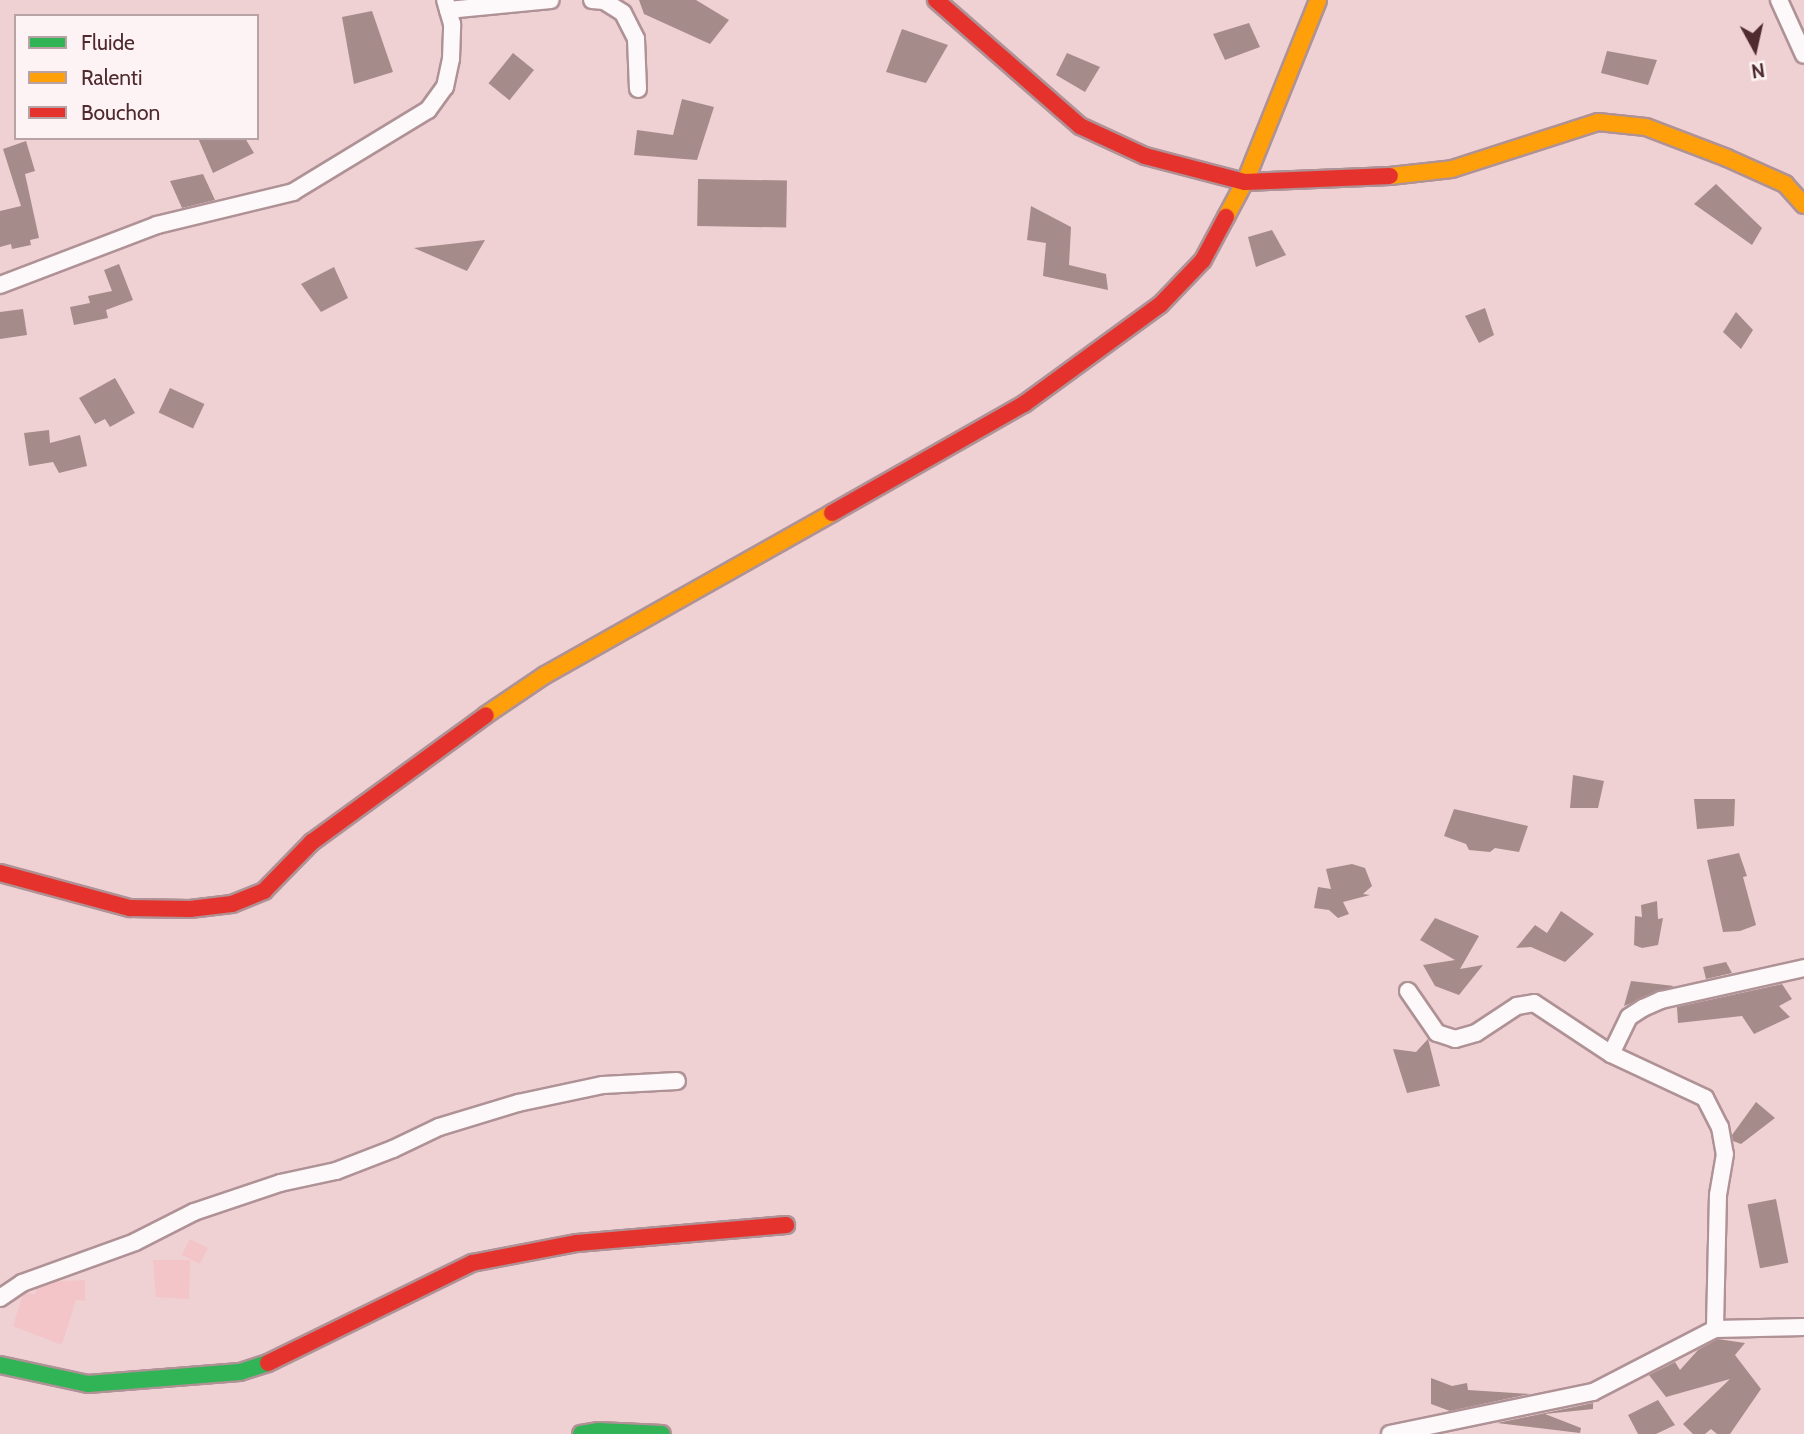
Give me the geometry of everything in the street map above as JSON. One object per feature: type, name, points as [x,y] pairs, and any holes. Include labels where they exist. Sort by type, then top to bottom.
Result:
[{"type":"street","points":[[0,285],[157,225],[293,192],[428,110],[445,87],[451,59],[452,24],[446,5],[551,0]]},
{"type":"street","points":[[592,0],[604,1],[623,13],[636,39],[638,89]]},
{"type":"street","points":[[936,0],[1080,126],[1145,156],[1245,181],[1370,178],[1452,169],[1598,122],[1646,127],[1747,165],[1785,184],[1804,205]]},
{"type":"street","points":[[0,873],[130,908],[190,909],[232,904],[264,891],[312,842],[446,741],[545,675],[1024,404],[1160,305],[1203,260],[1245,181],[1318,0]]},
{"type":"street","points":[[1779,0],[1804,55]]},
{"type":"street","points":[[1611,1054],[1629,1017],[1643,1008],[1661,1000],[1804,968]]},
{"type":"street","points":[[1408,991],[1437,1033],[1455,1039],[1476,1032],[1517,1006],[1534,1003],[1611,1054],[1704,1098],[1720,1127],[1725,1154],[1718,1195],[1714,1329]]},
{"type":"street","points":[[0,1298],[22,1283],[135,1242],[194,1212],[279,1183],[336,1171],[393,1149],[439,1127],[518,1103],[603,1085],[677,1081]]},
{"type":"street","points":[[0,1365],[88,1384],[240,1372],[275,1360],[472,1263],[577,1243],[786,1225]]},
{"type":"street","points":[[1391,1434],[1435,1428],[1593,1392],[1714,1329],[1804,1327]]},
{"type":"street","points":[[581,1434],[598,1431],[662,1434]]},
{"type":"shaded area","points":[[190,1239],[208,1248],[200,1264],[182,1255]]},
{"type":"shaded area","points":[[153,1260],[190,1260],[189,1299],[156,1297]]},
{"type":"shaded area","points":[[85,1280],[85,1301],[76,1300],[62,1345],[13,1326],[24,1291],[35,1295],[37,1282]]},
{"type":"building","points":[[639,0],[696,0],[729,20],[710,44],[644,14]]},
{"type":"building","points":[[372,11],[393,72],[354,84],[342,17]]},
{"type":"building","points":[[1249,23],[1260,47],[1225,60],[1213,34]]},
{"type":"building","points":[[902,29],[948,45],[926,83],[886,72]]},
{"type":"building","points":[[1607,51],[1657,60],[1648,85],[1601,73]]},
{"type":"building","points":[[513,53],[534,70],[509,100],[488,83]]},
{"type":"building","points":[[1067,53],[1100,67],[1085,92],[1056,75]]},
{"type":"building","points":[[682,99],[714,107],[697,160],[634,155],[637,130],[673,135]]},
{"type":"building","points":[[199,140],[246,140],[254,153],[213,173]]},
{"type":"building","points":[[26,141],[35,171],[25,174],[39,238],[30,240],[31,245],[12,249],[11,244],[0,247],[0,211],[21,206],[3,149]]},
{"type":"building","points":[[203,174],[215,200],[182,208],[170,181]]},
{"type":"building","points":[[698,179],[787,181],[786,228],[697,226]]},
{"type":"building","points":[[1716,184],[1762,228],[1752,245],[1694,204]]},
{"type":"building","points":[[1031,206],[1071,227],[1069,265],[1106,274],[1108,290],[1043,276],[1046,243],[1027,240]]},
{"type":"building","points":[[1272,230],[1286,255],[1256,267],[1248,237]]},
{"type":"building","points":[[485,240],[467,271],[414,248]]},
{"type":"building","points":[[119,264],[133,300],[106,310],[108,318],[74,325],[70,307],[90,303],[88,296],[112,291],[104,270]]},
{"type":"building","points":[[334,267],[348,298],[321,312],[301,284]]},
{"type":"building","points":[[1485,308],[1494,335],[1479,343],[1465,316]]},
{"type":"building","points":[[23,309],[27,335],[0,339],[0,312]]},
{"type":"building","points":[[1736,312],[1753,330],[1741,349],[1723,332]]},
{"type":"building","points":[[115,378],[135,413],[110,427],[105,419],[95,424],[79,398]]},
{"type":"building","points":[[170,388],[204,404],[193,429],[159,412]]},
{"type":"building","points":[[49,430],[50,443],[80,435],[87,466],[59,473],[53,462],[29,466],[24,433]]},
{"type":"building","points":[[1573,775],[1604,781],[1598,808],[1570,808]]},
{"type":"building","points":[[1694,799],[1735,799],[1734,826],[1697,829]]},
{"type":"building","points":[[1454,809],[1528,826],[1519,852],[1495,848],[1490,852],[1469,850],[1466,844],[1444,836]]},
{"type":"building","points":[[1739,853],[1747,876],[1743,877],[1756,925],[1740,931],[1723,932],[1707,860]]},
{"type":"building","points":[[1352,864],[1365,868],[1372,886],[1363,894],[1370,895],[1343,902],[1349,914],[1338,918],[1329,910],[1314,908],[1318,887],[1331,889],[1326,869]]},
{"type":"building","points":[[1657,901],[1658,919],[1663,918],[1658,945],[1642,948],[1634,945],[1635,916],[1642,917],[1641,905]]},
{"type":"building","points":[[1561,911],[1594,934],[1565,962],[1531,947],[1516,948],[1535,925],[1547,933]]},
{"type":"building","points":[[1435,918],[1479,936],[1460,969],[1483,965],[1459,995],[1435,986],[1423,965],[1455,960],[1420,940]]},
{"type":"building","points":[[1726,962],[1732,973],[1706,979],[1703,967]]},
{"type":"building","points":[[1631,981],[1674,986],[1624,1006]]},
{"type":"building","points":[[1782,984],[1792,999],[1779,1006],[1790,1017],[1754,1034],[1742,1016],[1678,1023],[1677,1007]]},
{"type":"building","points":[[1428,1039],[1440,1086],[1407,1093],[1393,1049],[1416,1052]]},
{"type":"building","points":[[1756,1102],[1775,1118],[1741,1144],[1733,1141],[1732,1135]]},
{"type":"building","points":[[1776,1199],[1788,1263],[1760,1268],[1748,1205]]},
{"type":"building","points":[[1718,1339],[1745,1343],[1735,1355],[1761,1389],[1730,1434],[1717,1434],[1711,1429],[1705,1434],[1693,1434],[1683,1424],[1730,1379],[1666,1397],[1649,1375],[1675,1362],[1680,1370],[1698,1350]]},
{"type":"building","points":[[1431,1378],[1452,1386],[1467,1383],[1468,1390],[1530,1394],[1450,1411],[1431,1404]]},
{"type":"building","points":[[1658,1400],[1675,1425],[1656,1434],[1638,1434],[1628,1415]]},
{"type":"building","points":[[1593,1403],[1593,1409],[1545,1414],[1581,1428],[1580,1433],[1497,1423]]},
{"type":"traffic: fast","points":[[0,1365],[88,1384],[240,1372],[268,1363]]},
{"type":"traffic: fast","points":[[581,1434],[598,1431],[662,1434]]},
{"type":"traffic: slow","points":[[1226,217],[1245,182],[1318,0]]},
{"type":"traffic: slow","points":[[1390,176],[1452,169],[1598,122],[1646,127],[1727,158],[1785,184],[1804,205]]},
{"type":"traffic: slow","points":[[486,715],[545,675],[832,513]]},
{"type":"traffic: jam","points":[[936,0],[1080,126],[1145,156],[1245,182],[1390,176]]},
{"type":"traffic: jam","points":[[832,513],[1024,404],[1160,305],[1203,260],[1226,217]]},
{"type":"traffic: jam","points":[[0,873],[130,908],[190,909],[232,904],[264,891],[312,842],[486,715]]},
{"type":"traffic: jam","points":[[268,1363],[472,1263],[577,1243],[786,1225]]}]
